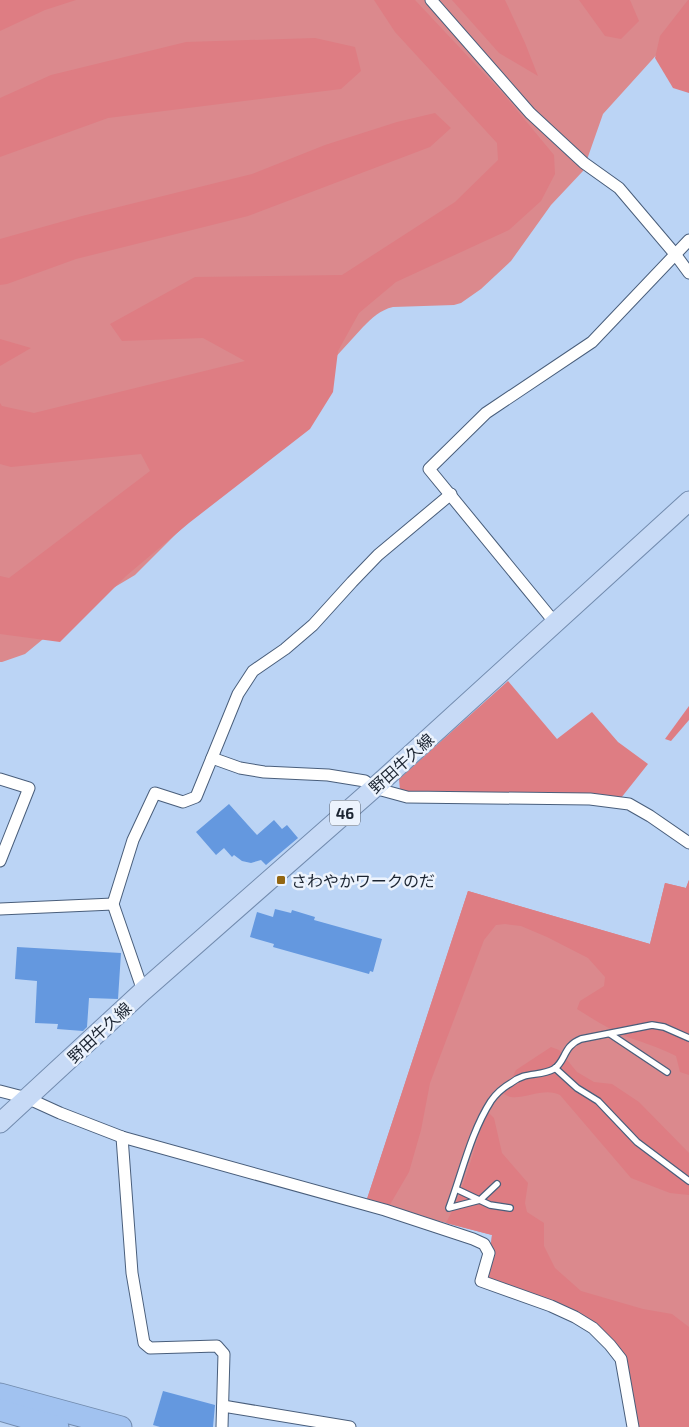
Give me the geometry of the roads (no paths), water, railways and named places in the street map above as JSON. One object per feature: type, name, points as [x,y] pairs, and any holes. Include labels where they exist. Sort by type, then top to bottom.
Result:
[{"type":"highway","points":[[0,1394],[121,1427]]},
{"type":"highway","points":[[0,1410],[58,1427]]},
{"type":"main road","name":"野田牛久線","points":[[0,1124],[143,991],[374,788],[689,501]]},
{"type":"street","points":[[431,0],[530,113],[584,163],[619,188],[689,273]]},
{"type":"street","points":[[556,624],[429,469],[486,412],[592,342],[689,240]]},
{"type":"street","points":[[143,991],[112,904],[133,840],[155,793],[183,802],[196,797],[238,694],[253,670],[285,649],[313,625],[378,555],[451,494]]},
{"type":"street","points":[[212,758],[240,768],[264,772],[328,775],[364,781],[374,788],[407,797],[590,799],[629,804],[689,843]]},
{"type":"street","points":[[0,779],[29,788],[0,861]]},
{"type":"street","points":[[0,909],[112,904]]},
{"type":"street","points":[[0,1092],[28,1098],[122,1137],[385,1210],[473,1238],[484,1244],[489,1253],[481,1280],[575,1316],[593,1328],[610,1345],[620,1359],[633,1427]]},
{"type":"street","points":[[122,1137],[132,1273],[144,1343],[150,1348],[217,1346],[224,1354],[222,1427]]},
{"type":"street","points":[[223,1406],[350,1427]]},
{"type":"lane","points":[[497,1184],[480,1200],[449,1208],[469,1150],[492,1099],[512,1082],[525,1075],[542,1074],[555,1068],[575,1041],[652,1025],[664,1027],[689,1038]]},
{"type":"lane","points":[[610,1034],[667,1072]]},
{"type":"lane","points":[[555,1068],[577,1088],[598,1101],[637,1142],[689,1181]]},
{"type":"lane","points":[[456,1189],[490,1205],[510,1208]]},
{"type":"place","name":"さわやかワークのだ","points":[[281,880]]}]
